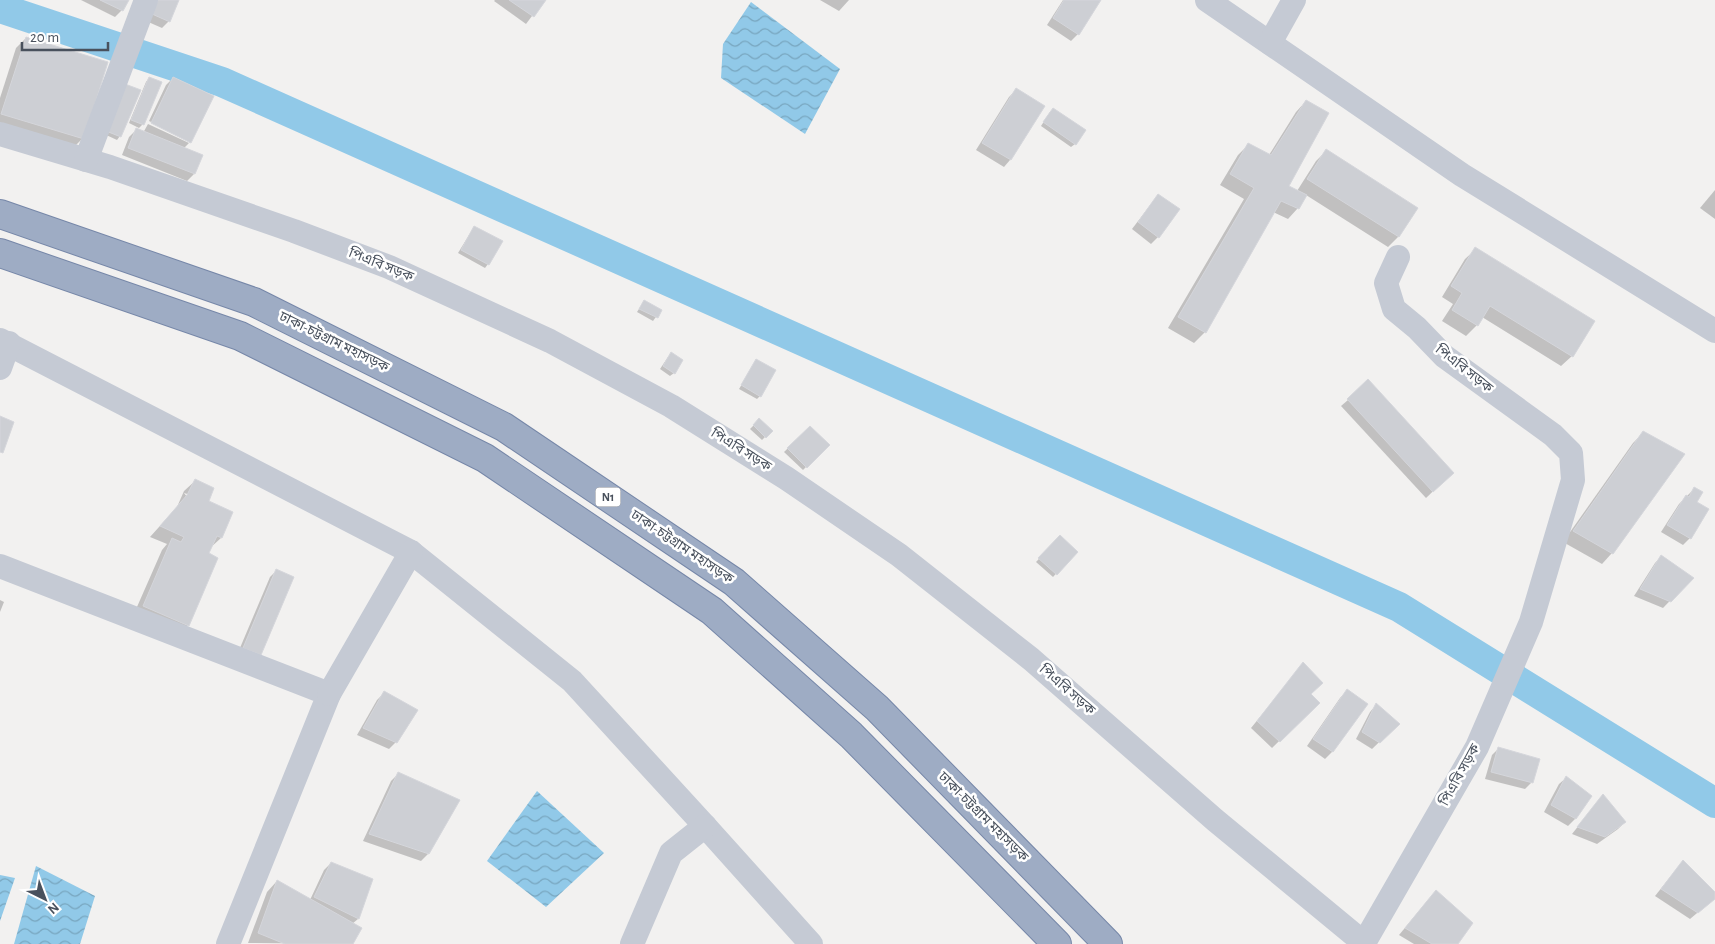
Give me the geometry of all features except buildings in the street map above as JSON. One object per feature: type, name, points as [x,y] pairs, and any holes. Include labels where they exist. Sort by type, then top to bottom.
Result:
[{"type":"highway","name":"ঢাকা-চট্টগ্রাম মহাসড়ক","points":[[0,214],[254,302],[504,427],[734,582],[876,708],[1108,944]]},
{"type":"highway","points":[[0,253],[240,336],[485,458],[712,612],[851,735],[1057,944]]},
{"type":"street","points":[[86,160],[146,0]]},
{"type":"street","points":[[1207,0],[1462,174],[1715,331]]},
{"type":"street","points":[[1270,43],[1294,0]]},
{"type":"street","name":"পিএবি সড়ক","points":[[0,134],[110,167],[294,231],[389,267],[550,341],[671,406],[786,478],[899,555],[1031,659],[1215,820],[1364,944],[1477,747],[1531,622],[1573,480],[1571,452],[1553,435],[1444,356],[1417,328],[1394,309],[1386,283],[1398,257]]},
{"type":"street","points":[[0,368],[4,342],[411,552],[572,681],[811,944]]},
{"type":"street","points":[[228,944],[329,694],[411,552]]},
{"type":"street","points":[[0,566],[329,694]]},
{"type":"street","points":[[632,944],[671,853],[705,826]]},
{"type":"water","points":[[751,2],[840,69],[805,134],[721,78],[723,44]]},
{"type":"water","points":[[537,791],[604,853],[546,907],[487,861]]},
{"type":"water","points":[[36,866],[95,896],[80,944],[14,944]]},
{"type":"water","points":[[0,875],[15,878],[0,921]]},
{"type":"waterway","points":[[0,8],[222,82],[1399,607],[1715,803]]}]
